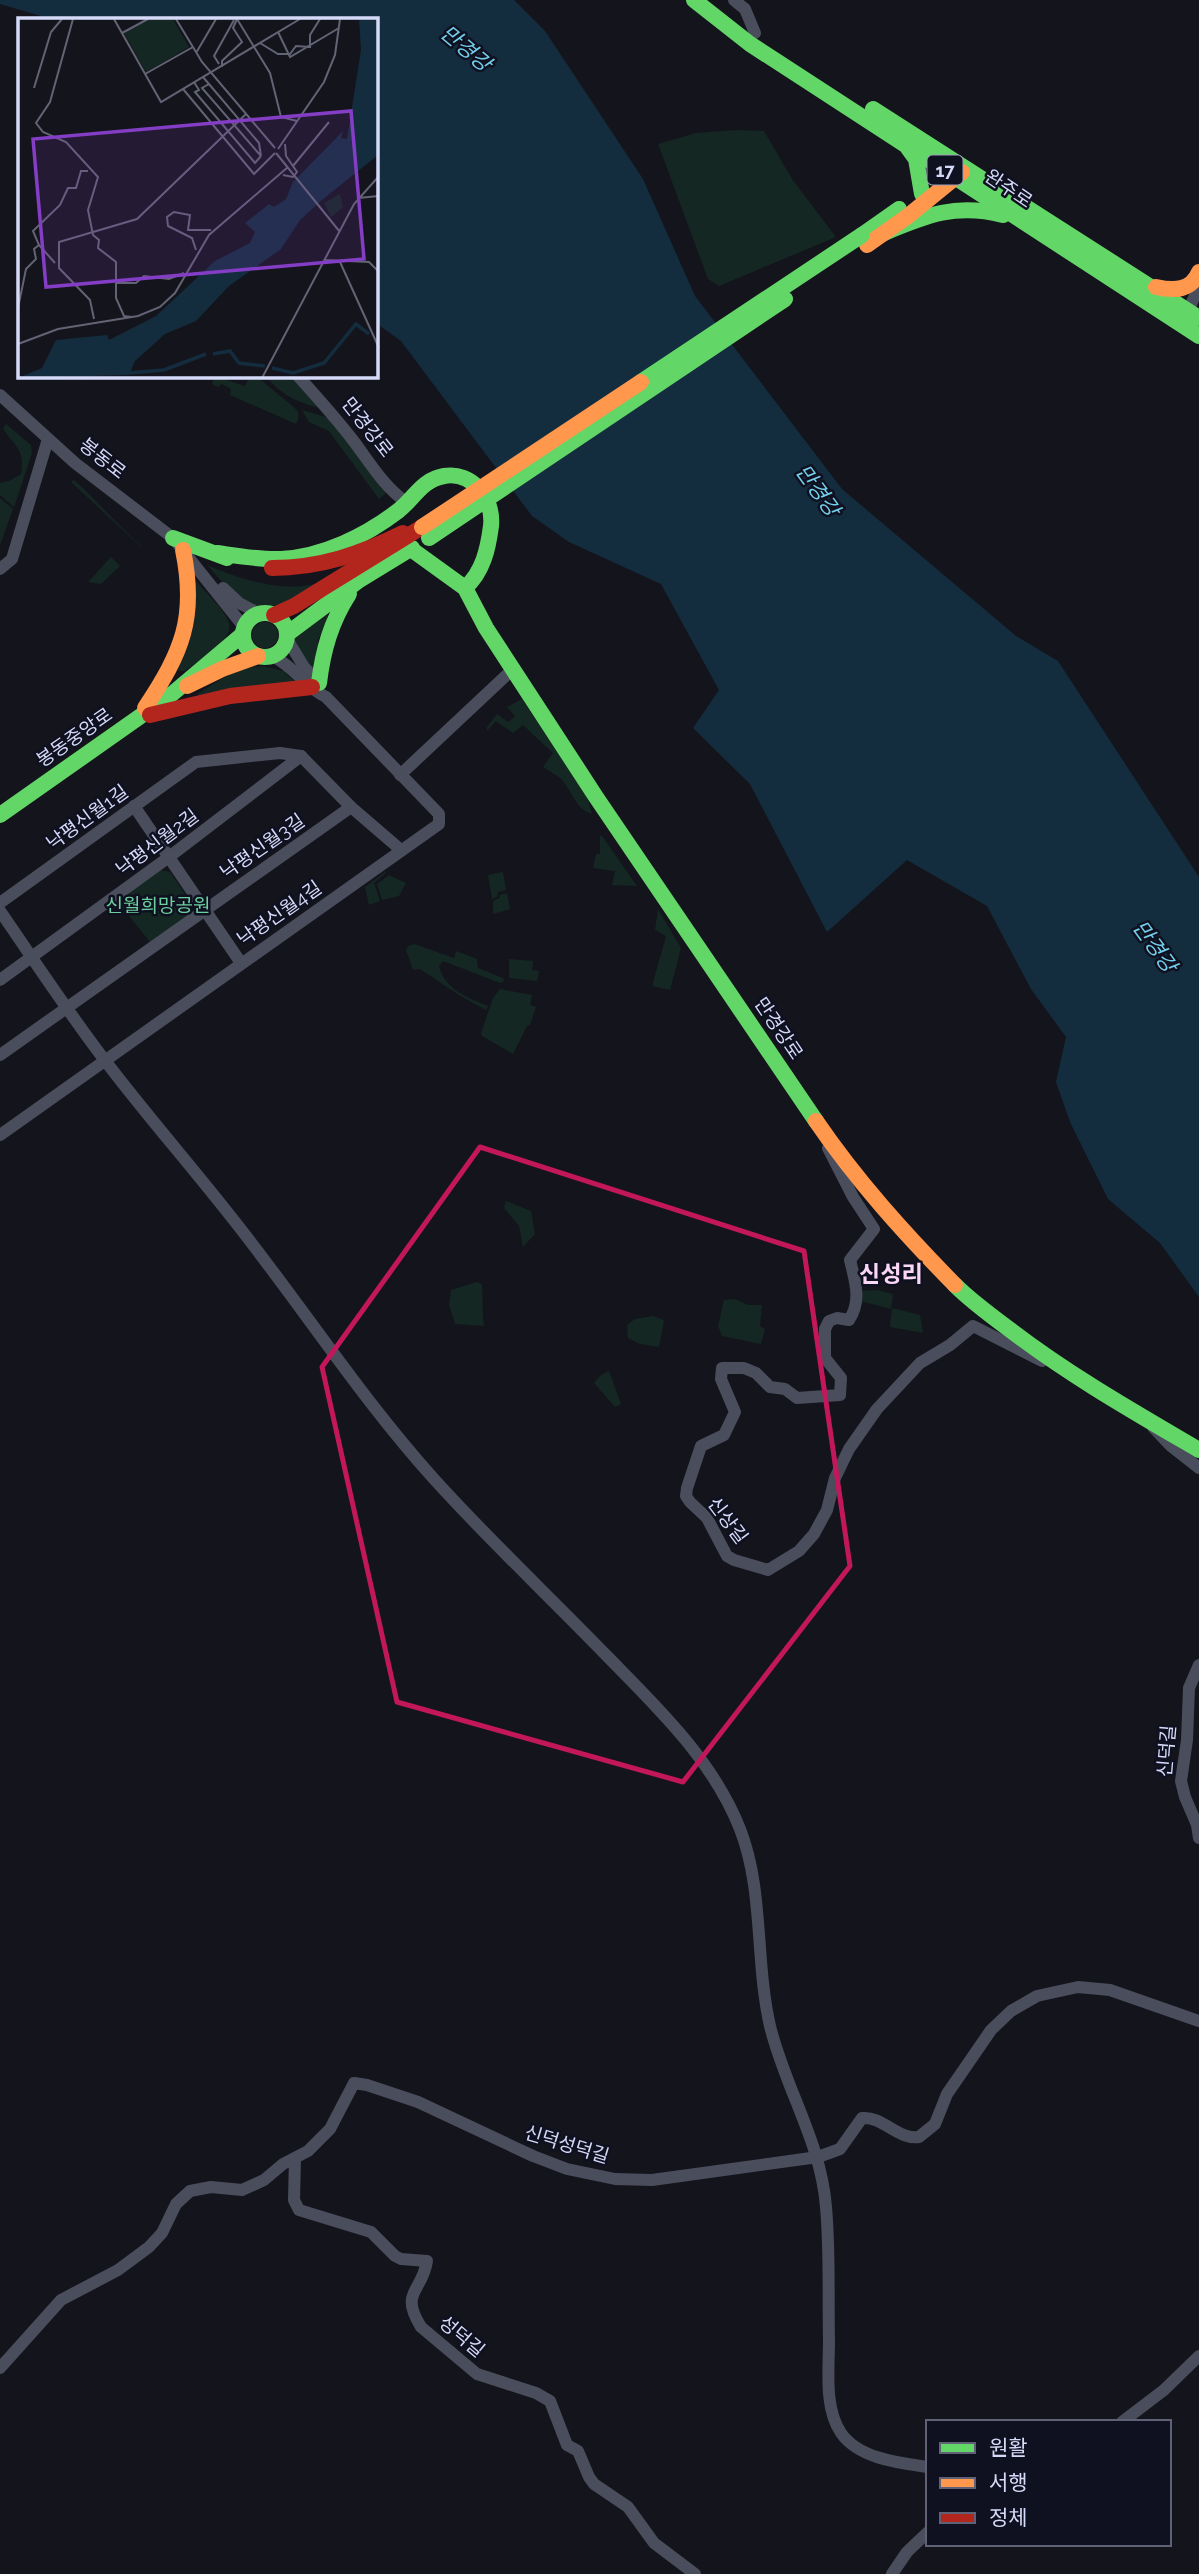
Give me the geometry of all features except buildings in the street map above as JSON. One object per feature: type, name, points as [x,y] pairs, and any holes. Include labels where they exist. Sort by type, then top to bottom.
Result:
[{"type":"street","points":[[734,0],[745,9],[755,33]]},
{"type":"street","name":"완주로","points":[[704,2],[755,33],[958,171],[1152,286],[1189,318],[1199,336]]},
{"type":"street","name":"완주로","points":[[704,2],[750,44],[906,146],[958,171],[1020,221],[1189,318]]},
{"type":"street","points":[[906,146],[916,159],[922,194]]},
{"type":"street","points":[[217,553],[251,566],[294,569],[335,562],[412,536],[864,240],[922,194],[958,171]]},
{"type":"street","points":[[884,233],[958,171]]},
{"type":"street","points":[[864,240],[950,208],[978,209],[1020,221]]},
{"type":"street","points":[[1152,286],[1180,289],[1189,286],[1199,272]]},
{"type":"street","points":[[1189,318],[1199,287]]},
{"type":"street","name":"만경강로","points":[[300,378],[335,417],[404,505]]},
{"type":"street","name":"봉동로","points":[[0,395],[75,463],[197,556],[228,594],[248,609],[267,614]]},
{"type":"street","points":[[0,569],[12,559],[48,439]]},
{"type":"street","points":[[138,719],[172,667],[184,635],[190,592],[178,544],[255,558],[290,558],[315,553],[347,540],[404,505],[417,489],[445,476],[457,475],[469,479],[483,492],[492,512],[487,546],[479,573],[474,582],[465,589]]},
{"type":"street","points":[[404,505],[412,536]]},
{"type":"street","points":[[347,540],[412,536]]},
{"type":"street","name":"봉동중앙로","points":[[172,694],[222,670],[265,656],[284,646],[287,637],[412,536]]},
{"type":"street","name":"봉동중앙로","points":[[0,815],[172,694],[194,672],[225,651],[253,617],[294,606],[412,536]]},
{"type":"street","name":"만경강로","points":[[412,536],[465,589],[486,628],[596,797],[818,1124],[875,1200],[933,1264],[987,1312],[1031,1346],[1080,1380],[1199,1450]]},
{"type":"street","name":"봉동로","points":[[178,544],[244,631]]},
{"type":"street","points":[[138,719],[219,697],[277,689],[319,689],[327,634],[337,611],[358,582]]},
{"type":"street","points":[[267,614],[285,626],[287,637]]},
{"type":"street","points":[[244,631],[247,648],[265,656]]},
{"type":"street","name":"낙평신월4길","points":[[287,637],[319,689]]},
{"type":"street","name":"낙평신월4길","points":[[0,1135],[439,824],[439,814],[319,689],[291,666],[265,656]]},
{"type":"street","points":[[400,775],[514,668]]},
{"type":"street","name":"낙평신월1길","points":[[0,902],[196,762],[280,753],[301,756]]},
{"type":"street","points":[[301,756],[351,807],[401,850]]},
{"type":"street","name":"낙평신월2길","points":[[0,980],[169,858],[301,756]]},
{"type":"street","points":[[134,806],[241,963]]},
{"type":"street","name":"낙평신월3길","points":[[0,1055],[351,807]]},
{"type":"street","points":[[0,911],[105,1062],[234,1220],[398,1437],[456,1502],[659,1709],[710,1773],[732,1812],[744,1843],[752,1878],[762,1979],[771,2028],[783,2068],[818,2157],[827,2217],[829,2391],[835,2420],[840,2431],[855,2447],[886,2459],[926,2467]]},
{"type":"street","name":"신상길","points":[[818,1124],[839,1172],[874,1229],[850,1260],[856,1290],[853,1314],[849,1320],[837,1318],[829,1321],[825,1329],[825,1358],[841,1378],[840,1395],[797,1398],[785,1389],[771,1387],[755,1373],[744,1368],[722,1368],[721,1379],[735,1412],[724,1435],[701,1446],[686,1496],[706,1518],[727,1556],[768,1570],[799,1551],[814,1534],[827,1510],[835,1478],[849,1449],[867,1422],[913,1370],[973,1326],[1080,1380]]},
{"type":"street","points":[[1146,1420],[1171,1446],[1199,1468]]},
{"type":"street","name":"신덕길","points":[[1199,1665],[1189,1688],[1187,1740],[1181,1781],[1197,1825],[1199,1839]]},
{"type":"street","name":"신덕성덕길","points":[[0,2368],[61,2300],[118,2270],[149,2247],[162,2233],[176,2204],[190,2191],[211,2187],[242,2190],[264,2180],[320,2141],[330,2129],[355,2083],[418,2102],[533,2157],[567,2169],[615,2179],[652,2180],[818,2157],[840,2149],[862,2118],[870,2117],[905,2136],[919,2137],[927,2132],[940,2116],[947,2094],[990,2030],[1011,2011],[1049,1992],[1078,1987],[1110,1990],[1199,2021]]},
{"type":"street","name":"성덕길","points":[[296,2158],[294,2200],[299,2210],[371,2232],[401,2259],[427,2261],[425,2274],[412,2292],[411,2299],[411,2306],[421,2327],[477,2374],[536,2393],[550,2401],[567,2445],[578,2451],[594,2484],[628,2507],[654,2543],[695,2574]]},
{"type":"street","points":[[1125,2420],[1164,2390],[1199,2356]]},
{"type":"street","points":[[892,2574],[907,2552],[926,2534]]},
{"type":"highlighted area","points":[[480,1147],[804,1251],[850,1566],[683,1782],[397,1702],[322,1367]]},
{"type":"green space","points":[[764,131],[792,179],[836,237],[719,286],[708,279],[658,144],[696,133]]},
{"type":"green space","points":[[214,378],[221,378],[245,386],[249,378],[259,378],[296,409],[298,420],[296,424],[230,395],[231,389],[222,384],[218,387],[212,384]]},
{"type":"green space","points":[[267,378],[295,378],[320,408],[298,401]]},
{"type":"green space","points":[[302,410],[329,418],[385,489],[385,494],[379,499],[329,431],[309,422]]},
{"type":"green space","points":[[6,424],[31,445],[32,453],[14,507],[0,495],[0,483],[21,474],[22,465],[18,448],[3,428]]},
{"type":"green space","points":[[74,480],[141,546],[71,482]]},
{"type":"green space","points":[[0,498],[13,509],[0,545]]},
{"type":"green space","points":[[111,557],[120,566],[101,584],[88,582]]},
{"type":"green space","points":[[207,565],[244,579],[283,586],[313,584],[340,574],[283,603],[260,606],[237,596]]},
{"type":"green space","points":[[196,581],[221,610],[230,627],[215,649],[185,671],[180,671],[178,669],[189,644],[194,623]]},
{"type":"green space","points":[[327,614],[329,618],[318,639],[317,667],[310,669],[293,637]]},
{"type":"green space","points":[[265,622],[274,626],[278,635],[274,644],[265,648],[256,644],[252,635],[256,626]]},
{"type":"green space","points":[[263,666],[283,671],[298,684],[200,696],[197,694],[238,669]]},
{"type":"green space","points":[[522,699],[587,797],[592,814],[578,804],[562,780],[543,767],[553,753],[523,725],[513,733],[496,721],[487,731],[497,714],[508,722],[515,716],[507,707]]},
{"type":"green space","points":[[600,835],[637,886],[612,885],[615,871],[593,868],[596,854],[600,854]]},
{"type":"green space","name":"신월희망공원","points":[[160,870],[170,872],[191,903],[191,913],[150,942],[117,901]]},
{"type":"green space","points":[[386,871],[374,883],[380,901],[369,905],[365,887]]},
{"type":"green space","points":[[503,872],[506,890],[498,892],[497,897],[492,899],[488,875]]},
{"type":"green space","points":[[389,875],[406,883],[399,896],[382,900],[377,884]]},
{"type":"green space","points":[[507,893],[510,909],[493,914],[493,901]]},
{"type":"green space","points":[[658,909],[681,948],[670,990],[652,986],[666,936],[655,930]]},
{"type":"green space","points":[[414,944],[454,958],[456,951],[477,959],[478,968],[503,978],[504,981],[500,983],[443,961],[439,966],[451,987],[488,1006],[486,1010],[420,969],[413,970],[406,950]]},
{"type":"green space","points":[[509,959],[533,961],[532,970],[539,971],[537,981],[509,978]]},
{"type":"green space","points":[[500,989],[532,995],[530,1005],[536,1007],[530,1025],[513,1054],[481,1033],[493,998]]},
{"type":"green space","points":[[506,1201],[531,1211],[535,1234],[523,1247],[519,1226],[504,1208]]},
{"type":"green space","points":[[477,1282],[482,1284],[484,1326],[455,1324],[449,1305],[451,1290]]},
{"type":"green space","points":[[877,1290],[893,1294],[891,1309],[860,1301],[860,1291]]},
{"type":"green space","points":[[735,1299],[748,1305],[762,1305],[760,1326],[765,1329],[761,1344],[722,1336],[718,1326],[724,1300]]},
{"type":"green space","points":[[892,1308],[920,1315],[923,1333],[890,1327]]},
{"type":"green space","points":[[653,1316],[664,1320],[659,1347],[640,1344],[628,1338],[627,1325],[635,1319]]},
{"type":"green space","points":[[609,1371],[621,1404],[615,1407],[594,1383]]},
{"type":"water","name":"만경강","points":[[0,0],[514,0],[545,31],[643,179],[695,296],[842,489],[1016,636],[1058,661],[1199,877],[1199,1297],[1160,1243],[1108,1199],[1070,1122],[1056,1082],[1066,1037],[1031,989],[987,906],[907,860],[827,932],[750,784],[693,728],[719,690],[661,584],[569,542],[532,516],[401,341],[378,324],[378,18],[48,18],[0,4]]},
{"type":"traffic: fast","points":[[694,0],[750,44],[1199,336]]},
{"type":"traffic: fast","points":[[873,109],[1199,318]]},
{"type":"traffic: fast","points":[[908,148],[916,159],[922,194]]},
{"type":"traffic: fast","points":[[862,235],[899,209]]},
{"type":"traffic: fast","points":[[884,233],[942,213],[971,210],[1003,215]]},
{"type":"traffic: fast","points":[[641,382],[862,235]]},
{"type":"traffic: fast","points":[[429,538],[785,299]]},
{"type":"traffic: fast","points":[[217,553],[281,559],[328,550],[358,537],[385,520],[404,506],[429,481],[454,476],[464,478],[479,489],[485,497],[491,516],[484,560],[465,588]]},
{"type":"traffic: fast","points":[[173,538],[227,558]]},
{"type":"traffic: fast","points":[[287,634],[358,581],[412,548]]},
{"type":"traffic: fast","points":[[411,549],[465,588],[486,628],[596,797],[816,1121]]},
{"type":"traffic: fast","points":[[319,683],[329,637],[349,594]]},
{"type":"traffic: fast","points":[[265,613],[280,620],[287,635],[280,650],[265,657],[250,650],[243,635],[250,620],[265,613]]},
{"type":"traffic: fast","points":[[0,815],[172,694],[243,634]]},
{"type":"traffic: fast","points":[[955,1285],[1055,1362],[1199,1450]]},
{"type":"traffic: slow","points":[[867,245],[962,172]]},
{"type":"traffic: slow","points":[[1156,287],[1169,289],[1187,286],[1199,272]]},
{"type":"traffic: slow","points":[[422,527],[641,382]]},
{"type":"traffic: slow","points":[[145,708],[169,669],[183,634],[188,596],[183,550]]},
{"type":"traffic: slow","points":[[187,686],[258,656]]},
{"type":"traffic: slow","points":[[816,1121],[882,1206],[955,1285]]},
{"type":"traffic: jam","points":[[274,615],[294,606],[422,527]]},
{"type":"traffic: jam","points":[[272,568],[307,565],[340,558],[403,533]]},
{"type":"traffic: jam","points":[[150,715],[230,696],[312,687]]},
{"type":"district","name":"신성리","points":[[891,1273]]}]
